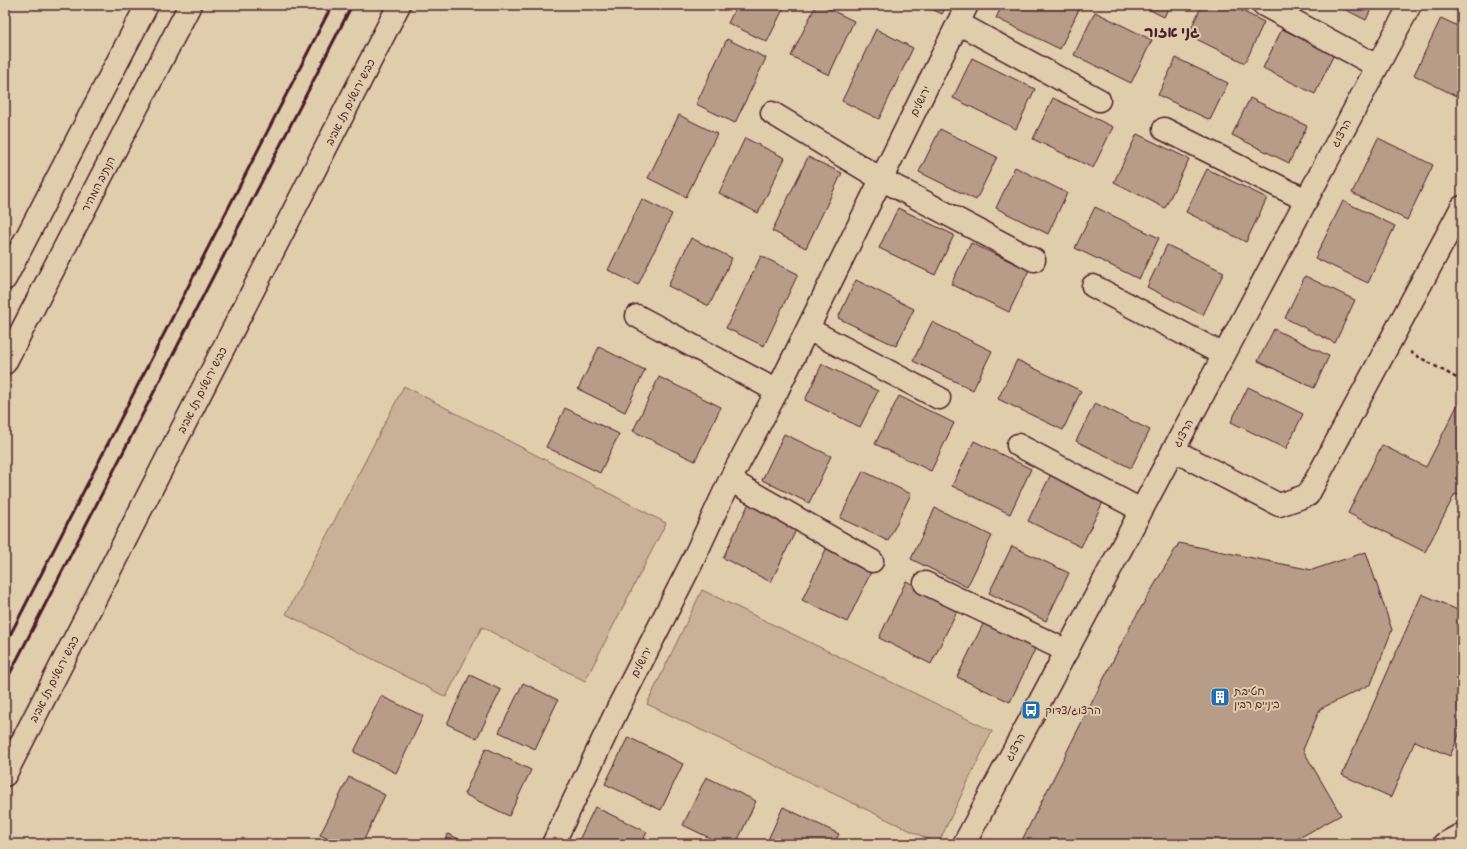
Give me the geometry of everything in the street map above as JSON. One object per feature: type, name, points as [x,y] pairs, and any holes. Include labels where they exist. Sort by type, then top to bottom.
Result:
[{"type":"main road","points":[[5,279],[147,5]]},
{"type":"main road","name":"הנתיב המהיר","points":[[5,363],[190,5]]},
{"type":"main road","name":"כביש ירושלים תל אביב","points":[[5,775],[399,5]]},
{"type":"main road","points":[[1264,5],[1377,66]]},
{"type":"main road","name":"הרצוג","points":[[964,844],[1410,5]]},
{"type":"main road","name":"ירושלים","points":[[553,844],[620,704],[692,562],[730,480],[808,329],[963,14],[1099,100]]},
{"type":"main road","points":[[772,113],[881,179],[1034,260]]},
{"type":"main road","points":[[1164,129],[1306,200]]},
{"type":"main road","points":[[1174,450],[1279,505],[1308,495],[1462,207]]},
{"type":"main road","points":[[1093,286],[1224,355]]},
{"type":"main road","points":[[637,316],[777,391]]},
{"type":"main road","points":[[808,329],[939,398]]},
{"type":"main road","points":[[1018,445],[1141,510]]},
{"type":"main road","points":[[730,480],[872,560]]},
{"type":"main road","points":[[925,582],[1067,651]]},
{"type":"main road","points":[[1444,844],[1462,834]]},
{"type":"path","points":[[1390,340],[1462,381]]},
{"type":"shaded area","points":[[404,386],[666,523],[585,681],[482,627],[446,697],[286,614]]},
{"type":"shaded area","points":[[702,590],[992,731],[938,844],[647,704]]},
{"type":"building","points":[[737,5],[785,5],[767,42],[728,23]]},
{"type":"building","points":[[816,5],[821,5],[854,21],[829,75],[791,56]]},
{"type":"building","points":[[923,5],[947,5],[942,14]]},
{"type":"building","points":[[1002,5],[1081,5],[1060,49],[996,18]]},
{"type":"building","points":[[1140,5],[1170,5],[1164,17]]},
{"type":"building","points":[[1202,5],[1230,5],[1264,22],[1245,63],[1188,35]]},
{"type":"building","points":[[1336,5],[1373,5],[1366,20]]},
{"type":"building","points":[[1450,5],[1462,5],[1462,14],[1449,7]]},
{"type":"building","points":[[1095,12],[1152,40],[1131,83],[1074,55]]},
{"type":"building","points":[[1441,18],[1462,28],[1462,99],[1414,75]]},
{"type":"building","points":[[876,29],[913,48],[879,119],[842,101]]},
{"type":"building","points":[[1282,29],[1334,54],[1315,94],[1263,68]]},
{"type":"building","points":[[727,39],[766,58],[735,123],[696,104]]},
{"type":"building","points":[[972,58],[1035,89],[1016,129],[953,98]]},
{"type":"building","points":[[1176,58],[1228,83],[1210,120],[1158,95]]},
{"type":"building","points":[[1053,98],[1113,127],[1093,168],[1033,139]]},
{"type":"building","points":[[1250,98],[1307,126],[1289,163],[1232,135]]},
{"type":"building","points":[[679,115],[717,134],[686,197],[648,178]]},
{"type":"building","points":[[940,129],[997,157],[976,200],[919,172]]},
{"type":"building","points":[[1137,134],[1189,159],[1165,208],[1114,182]]},
{"type":"building","points":[[745,138],[785,158],[758,213],[719,193]]},
{"type":"building","points":[[1378,138],[1433,165],[1407,220],[1352,193]]},
{"type":"building","points":[[808,157],[842,173],[806,248],[772,231]]},
{"type":"building","points":[[1015,167],[1067,193],[1048,234],[996,208]]},
{"type":"building","points":[[1207,169],[1267,198],[1246,242],[1186,212]]},
{"type":"building","points":[[642,199],[672,214],[638,285],[608,270]]},
{"type":"building","points":[[1343,201],[1395,226],[1368,283],[1315,258]]},
{"type":"building","points":[[1095,207],[1159,238],[1139,279],[1075,248]]},
{"type":"building","points":[[898,208],[954,235],[935,275],[879,248]]},
{"type":"building","points":[[691,238],[732,258],[709,306],[668,286]]},
{"type":"building","points":[[971,243],[1029,270],[1009,312],[951,284]]},
{"type":"building","points":[[1167,245],[1224,272],[1203,315],[1147,287]]},
{"type":"building","points":[[761,256],[798,274],[764,346],[726,328]]},
{"type":"building","points":[[1305,276],[1355,300],[1335,343],[1285,318]]},
{"type":"building","points":[[856,280],[914,309],[896,346],[838,318]]},
{"type":"building","points":[[932,322],[992,351],[973,390],[913,361]]},
{"type":"building","points":[[1274,329],[1329,356],[1314,388],[1258,361]]},
{"type":"building","points":[[599,347],[645,370],[625,412],[578,389]]},
{"type":"building","points":[[1017,360],[1081,391],[1063,430],[998,399]]},
{"type":"building","points":[[822,364],[878,391],[860,427],[805,400]]},
{"type":"building","points":[[659,377],[721,407],[695,461],[633,431]]},
{"type":"building","points":[[1248,387],[1303,414],[1286,449],[1231,422]]},
{"type":"building","points":[[899,396],[954,423],[931,471],[875,444]]},
{"type":"building","points":[[1095,403],[1150,430],[1131,468],[1076,441]]},
{"type":"building","points":[[1458,404],[1462,407],[1462,497],[1455,494],[1425,552],[1348,513],[1382,445],[1426,467]]},
{"type":"building","points":[[565,408],[619,434],[600,473],[546,447]]},
{"type":"building","points":[[784,434],[831,456],[809,503],[762,480]]},
{"type":"building","points":[[974,441],[1031,469],[1010,514],[952,486]]},
{"type":"building","points":[[863,471],[911,494],[888,541],[840,518]]},
{"type":"building","points":[[1052,472],[1105,498],[1081,547],[1028,521]]},
{"type":"building","points":[[750,501],[799,524],[771,582],[723,558]]},
{"type":"building","points":[[935,508],[992,536],[967,587],[911,559]]},
{"type":"building","name":"חטיבת ביניים רבין","points":[[1179,543],[1312,570],[1366,552],[1392,630],[1371,684],[1320,709],[1303,750],[1341,815],[1288,844],[1020,844],[1132,623]]},
{"type":"building","points":[[828,545],[873,568],[847,622],[802,600]]},
{"type":"building","points":[[1012,546],[1069,573],[1046,621],[989,593]]},
{"type":"building","points":[[906,581],[959,607],[931,664],[879,638]]},
{"type":"building","points":[[1422,594],[1462,612],[1462,728],[1450,756],[1415,741],[1391,797],[1342,775]]},
{"type":"building","points":[[986,618],[1038,643],[1010,702],[957,677]]},
{"type":"building","points":[[470,675],[501,690],[477,738],[447,724]]},
{"type":"building","points":[[523,683],[558,700],[535,749],[499,732]]},
{"type":"building","points":[[381,696],[423,716],[396,773],[354,752]]},
{"type":"building","points":[[628,737],[683,764],[661,810],[605,784]]},
{"type":"building","points":[[486,748],[531,770],[509,816],[464,794]]},
{"type":"building","points":[[349,777],[385,795],[362,844],[339,844],[320,835]]},
{"type":"building","points":[[706,777],[756,801],[736,844],[722,844],[683,825]]},
{"type":"building","points":[[595,807],[647,832],[641,844],[577,844]]},
{"type":"building","points":[[783,807],[839,834],[834,844],[766,844]]},
{"type":"building","points":[[448,834],[470,844],[443,844]]},
{"type":"railway","points":[[5,645],[332,5]]},
{"type":"railway","points":[[5,683],[352,5]]},
{"type":"place","name":"חטיבת ביניים רבין","points":[[1220,697]]},
{"type":"place","name":"הרצוג/צדוק","points":[[1031,710]]},
{"type":"district","name":"גני אזור","points":[[1172,32]]}]
